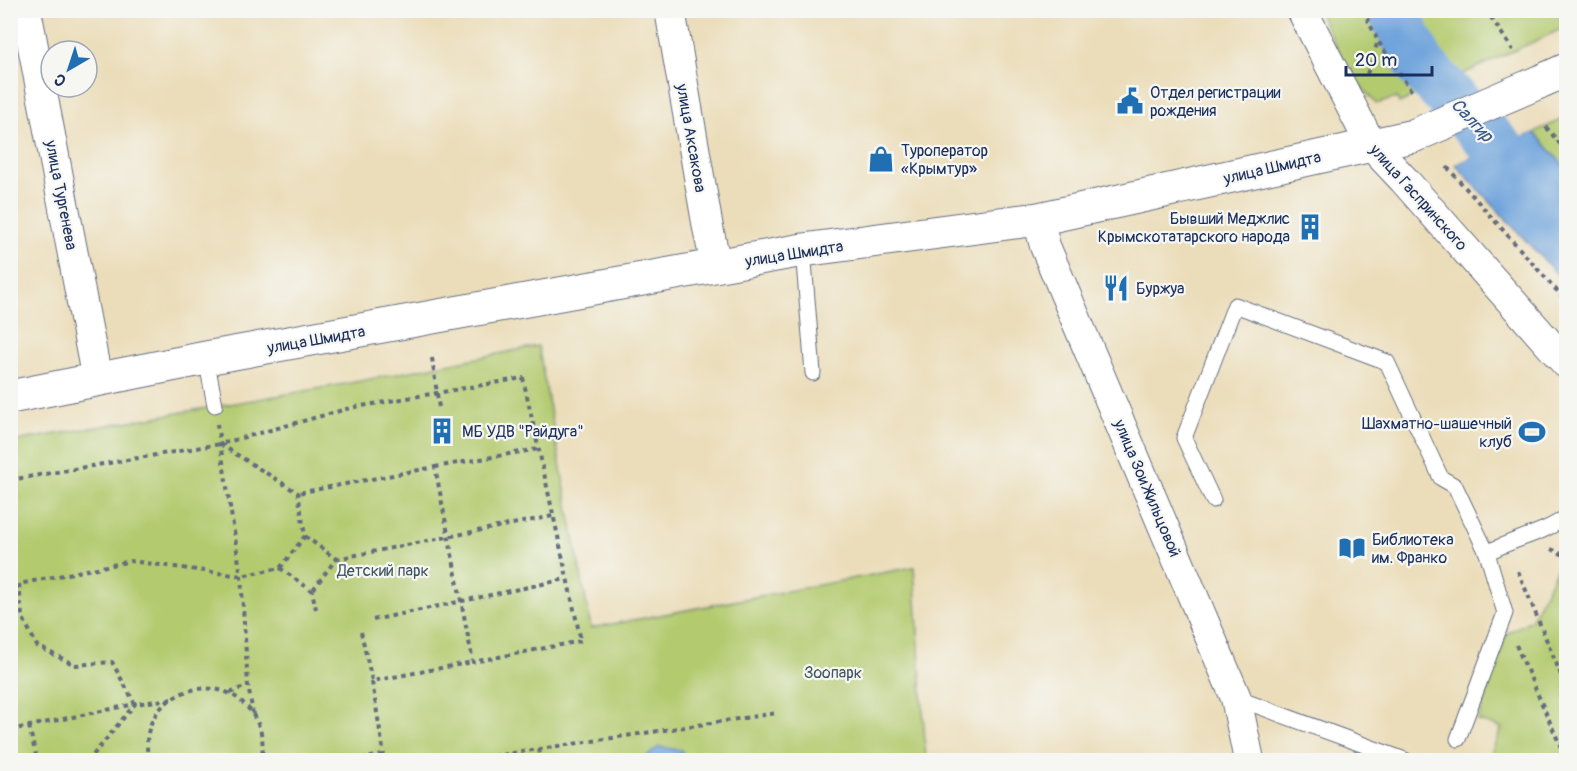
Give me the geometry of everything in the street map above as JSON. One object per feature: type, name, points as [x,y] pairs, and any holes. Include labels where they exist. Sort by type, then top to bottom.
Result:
[{"type":"main road","name":"улица Шмидта","points":[[10,397],[206,358],[716,265],[803,250],[1038,219],[1413,136],[1566,70]]},
{"type":"street","name":"улица Тургенева","points":[[26,10],[97,380]]},
{"type":"street","name":"улица Аксакова","points":[[670,10],[716,265]]},
{"type":"street","name":"улица Гаспринского","points":[[1302,10],[1371,145],[1566,363]]},
{"type":"street","name":"улица Зои Жильцовой","points":[[1038,219],[1045,246],[1236,698],[1249,760]]},
{"type":"lane","points":[[803,250],[813,373]]},
{"type":"lane","points":[[1212,500],[1184,438],[1235,305],[1387,362],[1441,478],[1455,486],[1487,553],[1505,613],[1458,739]]},
{"type":"lane","points":[[206,358],[215,405]]},
{"type":"lane","points":[[1487,553],[1556,524],[1566,517]]},
{"type":"lane","points":[[1236,698],[1405,760]]},
{"type":"path","points":[[1363,10],[1378,41],[1412,92]]},
{"type":"path","points":[[1486,10],[1514,50]]},
{"type":"path","points":[[1546,127],[1564,145],[1566,151]]},
{"type":"path","points":[[1447,167],[1566,301]]},
{"type":"path","points":[[432,358],[435,393],[439,408]]},
{"type":"path","points":[[10,480],[220,444],[350,408],[523,378],[581,641],[372,681]]},
{"type":"path","points":[[215,405],[242,576],[248,685],[253,714]]},
{"type":"path","points":[[220,444],[298,493],[538,448]]},
{"type":"path","points":[[435,467],[472,662]]},
{"type":"path","points":[[298,493],[305,536],[336,559]]},
{"type":"path","points":[[312,591],[336,559],[553,516]]},
{"type":"path","points":[[135,704],[112,662],[75,665],[37,646],[22,616],[19,584],[131,561],[242,576],[280,568],[305,536]]},
{"type":"path","points":[[1506,544],[1566,687]]},
{"type":"path","points":[[280,568],[312,591],[316,609]]},
{"type":"path","points":[[373,620],[566,579]]},
{"type":"path","points":[[361,633],[372,681],[384,755]]},
{"type":"path","points":[[1512,636],[1565,752],[1562,760]]},
{"type":"path","points":[[230,693],[248,685]]},
{"type":"path","points":[[149,760],[147,738],[151,723],[159,710],[171,699],[184,692],[199,688],[215,688],[230,693],[243,702],[253,714],[260,728],[263,743],[261,760]]},
{"type":"path","points":[[10,730],[135,704],[171,699]]},
{"type":"path","points":[[89,760],[135,704]]},
{"type":"path","points":[[467,760],[777,713]]},
{"type":"path","points":[[28,726],[37,760]]},
{"type":"path","points":[[539,749],[541,760]]},
{"type":"path","points":[[352,760],[384,755],[392,760]]},
{"type":"green space","points":[[1318,11],[1566,11],[1566,27],[1399,103],[1397,98],[1376,104],[1350,73]]},
{"type":"green space","points":[[1566,118],[1566,168],[1534,132]]},
{"type":"green space","name":"Детский парк","points":[[538,346],[591,628],[914,567],[926,760],[11,760],[11,442],[345,384]]},
{"type":"green space","points":[[1566,551],[1566,760],[1488,760],[1502,728],[1478,721],[1506,634],[1531,620]]},
{"type":"water","points":[[1534,132],[1566,168],[1566,284],[1455,164]]},
{"type":"water","points":[[659,747],[681,750],[687,760],[642,760]]},
{"type":"pier","points":[[1533,129],[1537,131],[1452,165],[1454,161]]},
{"type":"waterway","name":"Салгир","points":[[1392,10],[1421,66],[1566,221]]},
{"type":"place","name":"Отдел регистрации рождения","points":[[1130,101]]},
{"type":"place","name":"Туроператор «Крымтур»","points":[[881,159]]},
{"type":"place","name":"Бывший Меджлис Крымскотатарского народа","points":[[1310,227]]},
{"type":"place","name":"Буржуа","points":[[1116,288]]},
{"type":"place","name":"МБ УДВ \"Райдуга\"","points":[[442,431]]},
{"type":"place","name":"Шахматно-шашечный клуб","points":[[1532,432]]},
{"type":"place","name":"Библиотека им. Франко","points":[[1352,548]]},
{"type":"park label","name":"Зоопарк","points":[[833,672]]}]
